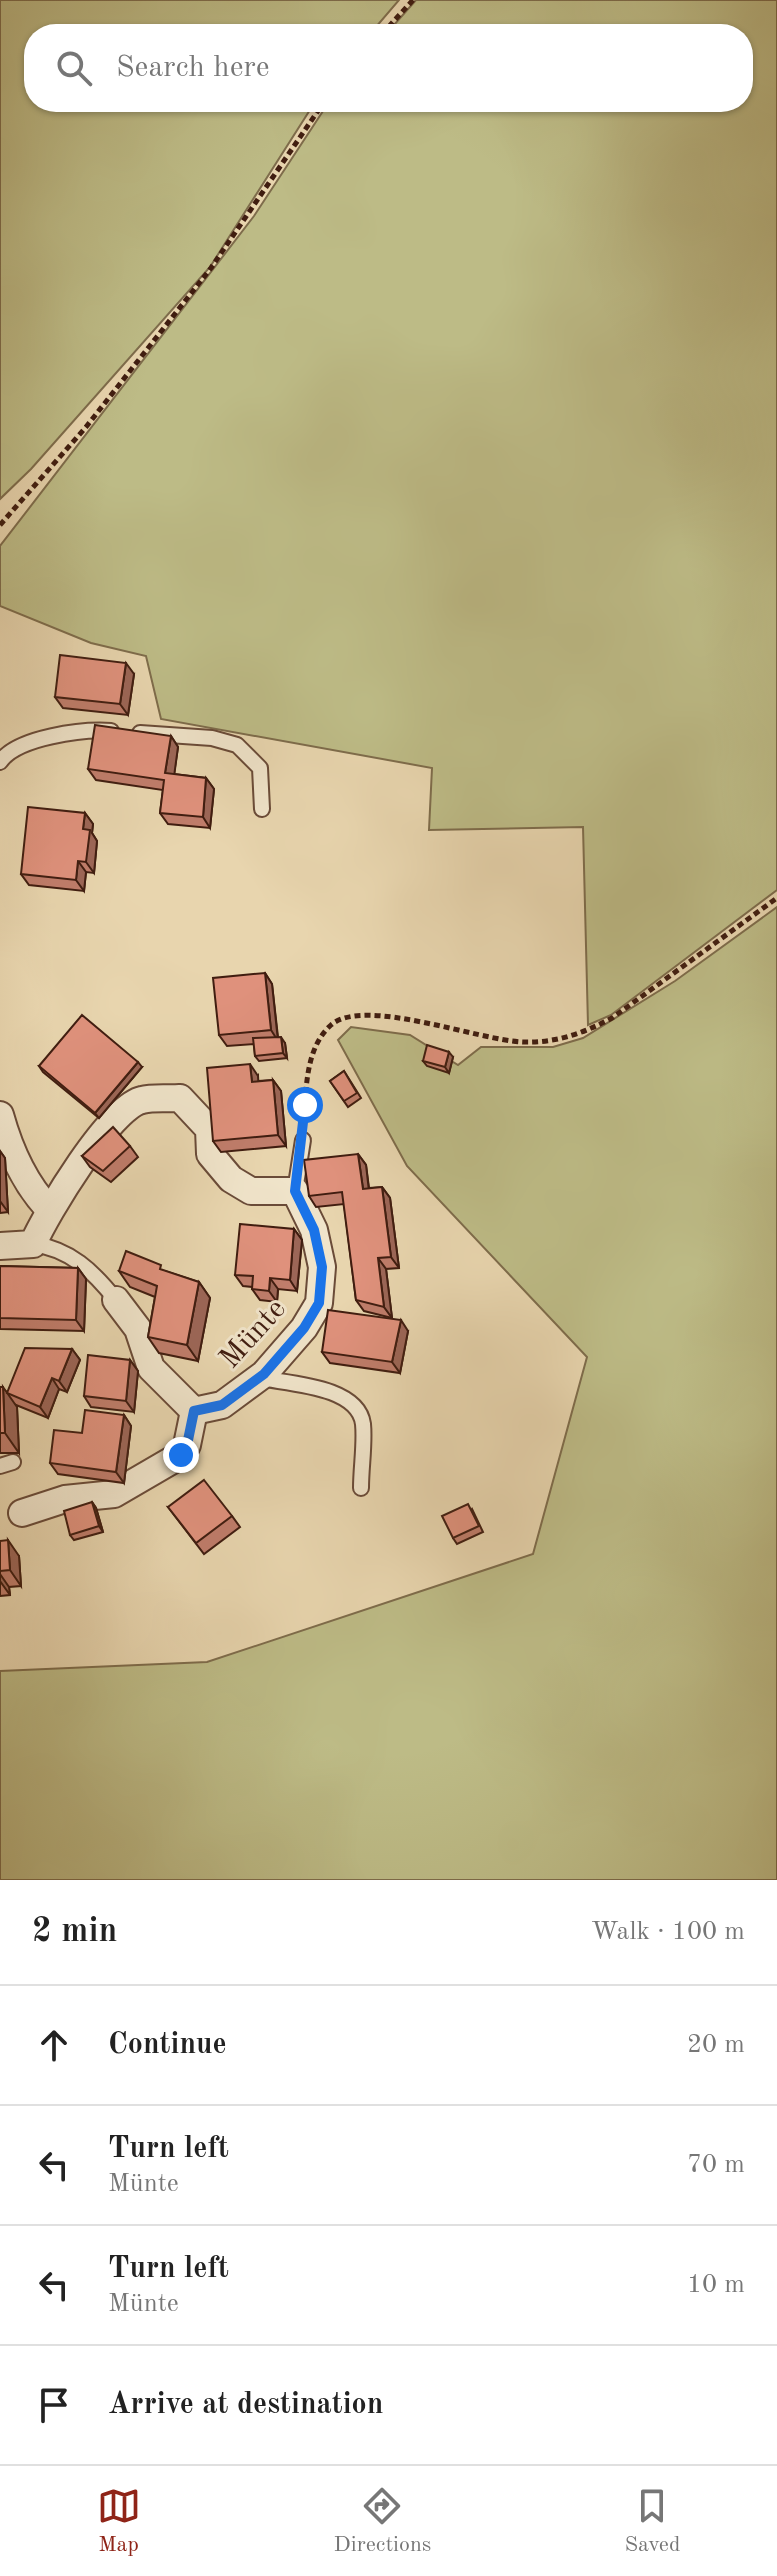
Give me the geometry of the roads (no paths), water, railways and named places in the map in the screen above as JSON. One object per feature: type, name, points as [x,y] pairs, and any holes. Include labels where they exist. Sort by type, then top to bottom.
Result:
[{"type":"street","points":[[0,1246],[33,1244],[49,1209],[105,1130],[139,1100],[180,1098],[209,1129],[210,1154],[231,1179],[251,1191],[295,1191]]},
{"type":"street","points":[[0,1115],[7,1141],[31,1190],[49,1209]]},
{"type":"street","name":"Münte","points":[[194,1411],[222,1405],[260,1378],[304,1328],[319,1303],[322,1267],[314,1230],[295,1191]]},
{"type":"street","points":[[22,1513],[65,1499],[114,1494],[181,1455],[187,1445],[194,1411],[151,1368],[138,1329],[116,1300]]},
{"type":"lane","points":[[0,762],[6,753],[84,729],[212,738],[237,745],[260,768],[262,809]]},
{"type":"lane","points":[[295,1191],[303,1140]]},
{"type":"lane","points":[[33,1244],[54,1247],[78,1260],[116,1300]]},
{"type":"lane","points":[[260,1378],[338,1395],[358,1408],[363,1425],[361,1488]]}]
